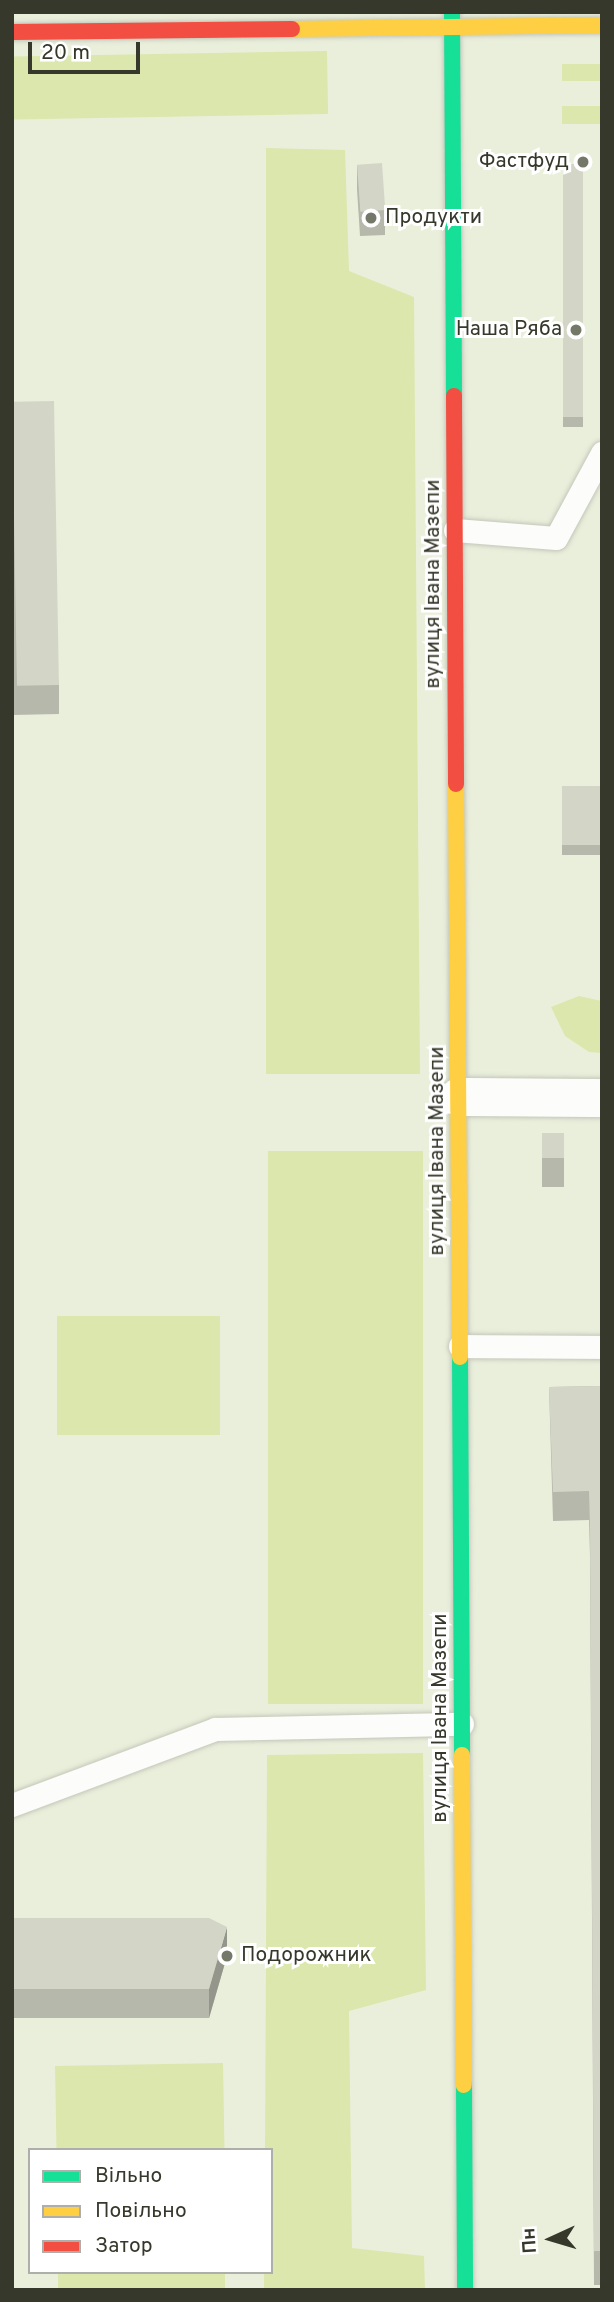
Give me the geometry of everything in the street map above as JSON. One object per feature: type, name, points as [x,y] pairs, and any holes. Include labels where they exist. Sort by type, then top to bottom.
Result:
[{"type":"main road","points":[[12,32],[452,19],[602,25]]},
{"type":"main road","name":"вулиця Івана Мазепи","points":[[452,19],[465,2290]]},
{"type":"street","points":[[458,1097],[602,1098]]},
{"type":"lane","points":[[455,530],[556,538],[602,453]]},
{"type":"lane","points":[[460,1346],[602,1347]]},
{"type":"lane","points":[[12,1805],[215,1728],[462,1724]]},
{"type":"green space","points":[[327,51],[328,114],[13,119],[12,56]]},
{"type":"green space","points":[[562,64],[602,64],[602,81],[562,81]]},
{"type":"green space","points":[[562,106],[602,106],[602,124],[562,124]]},
{"type":"green space","points":[[266,148],[345,150],[349,271],[414,297],[420,1074],[266,1074]]},
{"type":"green space","points":[[579,996],[602,1001],[602,1053],[589,1052],[565,1036],[551,1007]]},
{"type":"green space","points":[[268,1151],[423,1151],[423,1704],[268,1704]]},
{"type":"green space","points":[[57,1316],[220,1316],[220,1435],[57,1435]]},
{"type":"green space","points":[[423,1753],[426,1990],[349,2011],[352,2248],[424,2256],[425,2290],[264,2290],[264,2274],[273,2274],[273,2148],[265,2148],[267,1755]]},
{"type":"green space","points":[[223,2063],[224,2148],[56,2148],[55,2066]]},
{"type":"green space","points":[[58,2274],[225,2274],[225,2290],[58,2290]]},
{"type":"building","points":[[382,163],[385,210],[360,212],[357,165]]},
{"type":"building","points":[[563,164],[583,164],[583,417],[563,417]]},
{"type":"building","points":[[54,401],[59,685],[17,686],[12,402]]},
{"type":"building","points":[[562,786],[602,786],[602,845],[562,845]]},
{"type":"building","points":[[542,1133],[564,1133],[564,1158],[542,1158]]},
{"type":"building","points":[[602,1386],[602,1523],[590,1523],[590,1527],[589,1491],[553,1492],[549,1387]]},
{"type":"building","points":[[590,1523],[602,1523],[602,2251],[594,2251]]},
{"type":"building","points":[[12,1918],[209,1918],[227,1927],[209,1989],[12,1989]]},
{"type":"traffic: fast","points":[[452,12],[454,396]]},
{"type":"traffic: fast","points":[[460,1357],[462,1755]]},
{"type":"traffic: fast","points":[[464,2085],[465,2290]]},
{"type":"traffic: slow","points":[[292,29],[602,25]]},
{"type":"traffic: slow","points":[[456,784],[460,1357]]},
{"type":"traffic: slow","points":[[462,1755],[464,2085]]},
{"type":"traffic: jam","points":[[12,32],[292,29]]},
{"type":"traffic: jam","points":[[454,396],[456,784]]},
{"type":"place","name":"Фастфуд","points":[[583,162]]},
{"type":"place","name":"Продукти","points":[[371,218]]},
{"type":"place","name":"Наша Ряба","points":[[576,330]]},
{"type":"place","name":"Подорожник","points":[[227,1956]]}]
